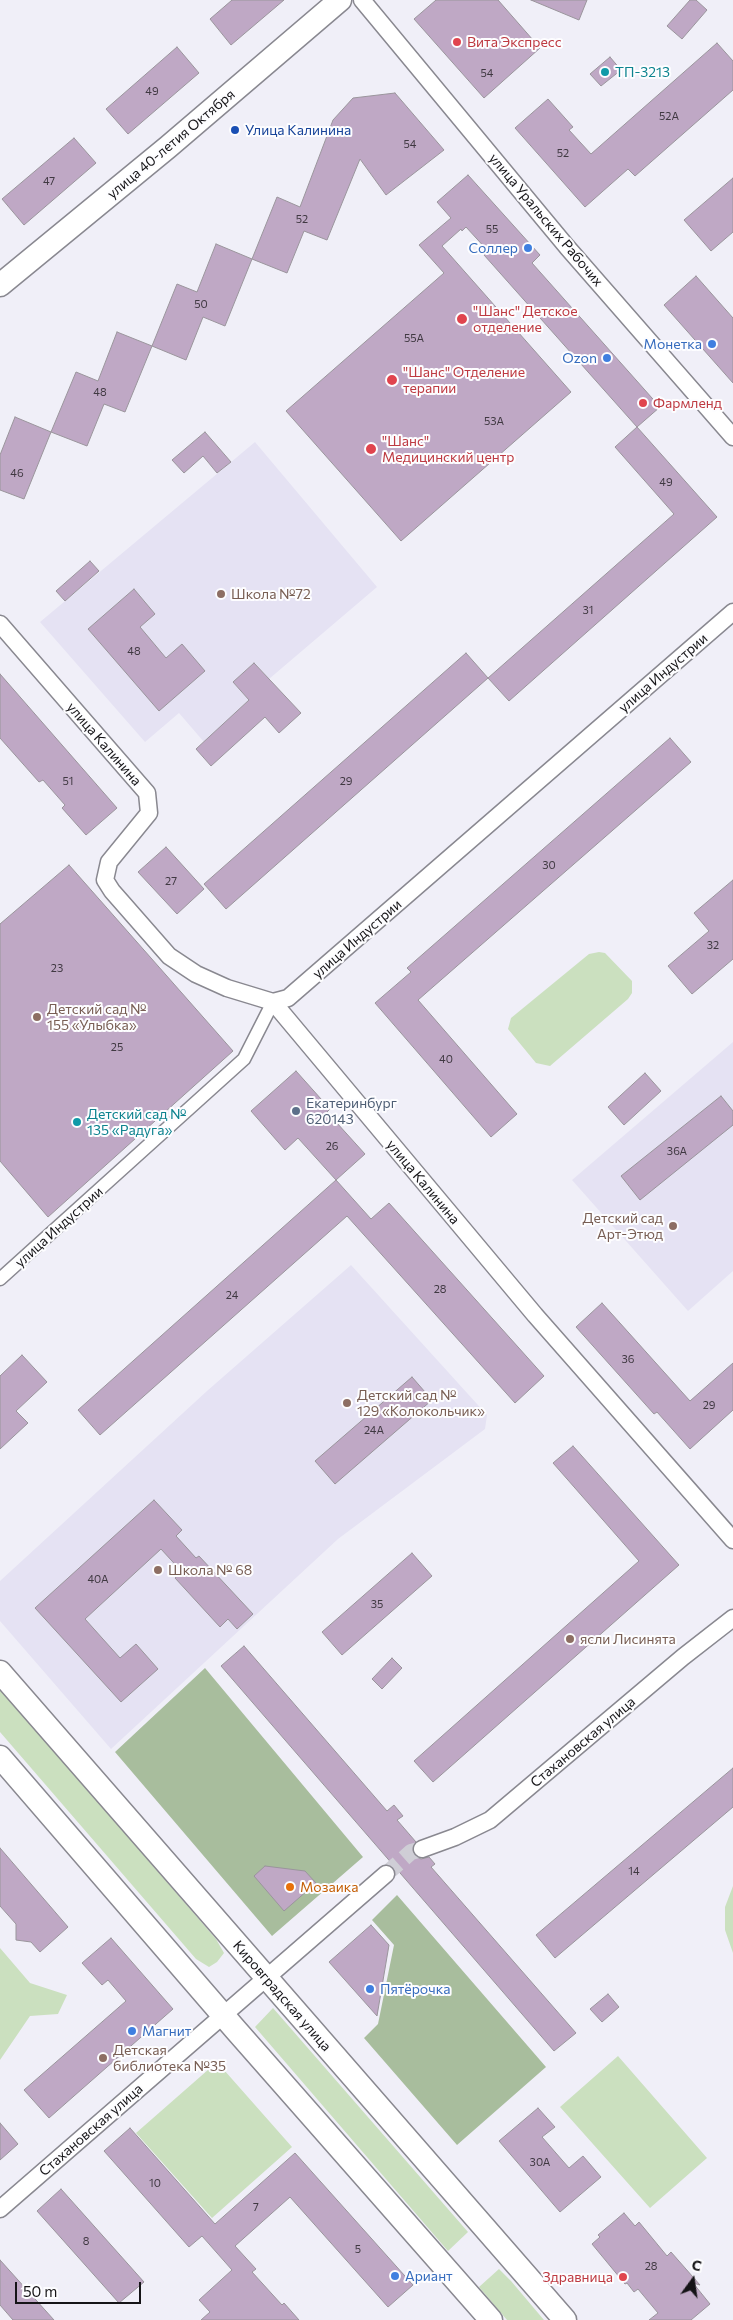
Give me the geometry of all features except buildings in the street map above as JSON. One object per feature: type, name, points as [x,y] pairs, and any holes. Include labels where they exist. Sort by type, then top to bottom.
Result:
[{"type":"main road","name":"улица 40-летия Октября","points":[[0,285],[168,147],[340,0]]},
{"type":"main road","name":"Кировградская улица","points":[[0,1672],[565,2320]]},
{"type":"main road","points":[[0,1757],[223,2015],[491,2320]]},
{"type":"street","name":"улица Уральских Рабочих","points":[[362,0],[567,247],[733,437]]},
{"type":"street","name":"улица Индустрии","points":[[0,1279],[244,1059],[273,1002],[288,998],[733,612]]},
{"type":"street","name":"улица Калинина","points":[[0,624],[147,793],[149,813],[109,862],[106,880],[112,891],[169,956],[196,974],[227,988],[273,1002],[529,1308],[733,1540]]},
{"type":"street","name":"Стахановская улица","points":[[422,1848],[455,1837],[490,1820],[676,1663],[733,1618]]},
{"type":"street","name":"Стахановская улица","points":[[0,2209],[386,1874]]},
{"type":"shaded area","name":"Школа №72","points":[[255,442],[377,587],[269,679],[254,663],[233,682],[249,700],[204,742],[179,713],[145,742],[40,622]]},
{"type":"shaded area","name":"Детский сад Арт-Этюд","points":[[733,1042],[733,1271],[688,1311],[572,1180]]},
{"type":"shaded area","name":"Школа № 68","points":[[351,1265],[487,1415],[485,1429],[338,1539],[111,1749],[0,1621],[0,1581],[207,1391]]},
{"type":"green space","points":[[605,953],[632,981],[632,993],[628,999],[550,1066],[536,1063],[508,1029],[511,1018],[589,954]]},
{"type":"green space","points":[[205,1668],[363,1857],[272,1936],[115,1752]]},
{"type":"green space","points":[[0,1688],[216,1939],[224,1953],[217,1962],[209,1967],[196,1959],[0,1732]]},
{"type":"green space","points":[[733,1886],[733,1953],[725,1930],[725,1907]]},
{"type":"green space","points":[[397,1895],[546,2067],[457,2145],[364,2038],[378,2024],[394,1945],[372,1920]]},
{"type":"green space","points":[[0,1948],[30,1983],[67,1995],[58,2014],[30,2016],[0,2060]]},
{"type":"green space","points":[[273,2008],[468,2232],[448,2251],[255,2027]]},
{"type":"green space","points":[[618,2056],[707,2158],[650,2208],[560,2107]]},
{"type":"green space","points":[[217,2062],[292,2147],[212,2218],[136,2133]]},
{"type":"green space","points":[[499,2269],[544,2320],[507,2320],[479,2287]]},
{"type":"tunnel","points":[[386,1874],[411,1852],[422,1849]]},
{"type":"place","name":"Вита Экспресс","points":[[457,42]]},
{"type":"place","name":"ТП-3213","points":[[605,72]]},
{"type":"place","name":"Улица Калинина","points":[[235,130]]},
{"type":"place","name":"Соллер","points":[[528,248]]},
{"type":"place","name":"\"Шанс\" Детское отделение","points":[[462,319]]},
{"type":"place","name":"Монетка","points":[[712,344]]},
{"type":"place","name":"Ozon","points":[[607,358]]},
{"type":"place","name":"\"Шанс\" Отделение терапии","points":[[392,380]]},
{"type":"place","name":"Фармленд","points":[[643,403]]},
{"type":"place","name":"\"Шанс\" Медицинский центр","points":[[371,449]]},
{"type":"place","name":"Школа №72","points":[[221,594]]},
{"type":"place","name":"Детский сад № 155 «Улыбка»","points":[[37,1017]]},
{"type":"place","name":"Екатеринбург 620143","points":[[296,1111]]},
{"type":"place","name":"Детский сад № 135 «Радуга»","points":[[77,1122]]},
{"type":"place","name":"Детский сад Арт-Этюд","points":[[673,1226]]},
{"type":"place","name":"Детский сад № 129 «Колокольчик»","points":[[347,1403]]},
{"type":"place","name":"Школа № 68","points":[[158,1570]]},
{"type":"place","name":"ясли Лисинята","points":[[570,1639]]},
{"type":"place","name":"Мозаика","points":[[290,1887]]},
{"type":"place","name":"Пятёрочка","points":[[370,1989]]},
{"type":"place","name":"Магнит","points":[[132,2031]]},
{"type":"place","name":"Детская библиотека №35","points":[[103,2058]]},
{"type":"place","name":"Ариант","points":[[395,2276]]},
{"type":"place","name":"Здравница","points":[[623,2277]]}]
